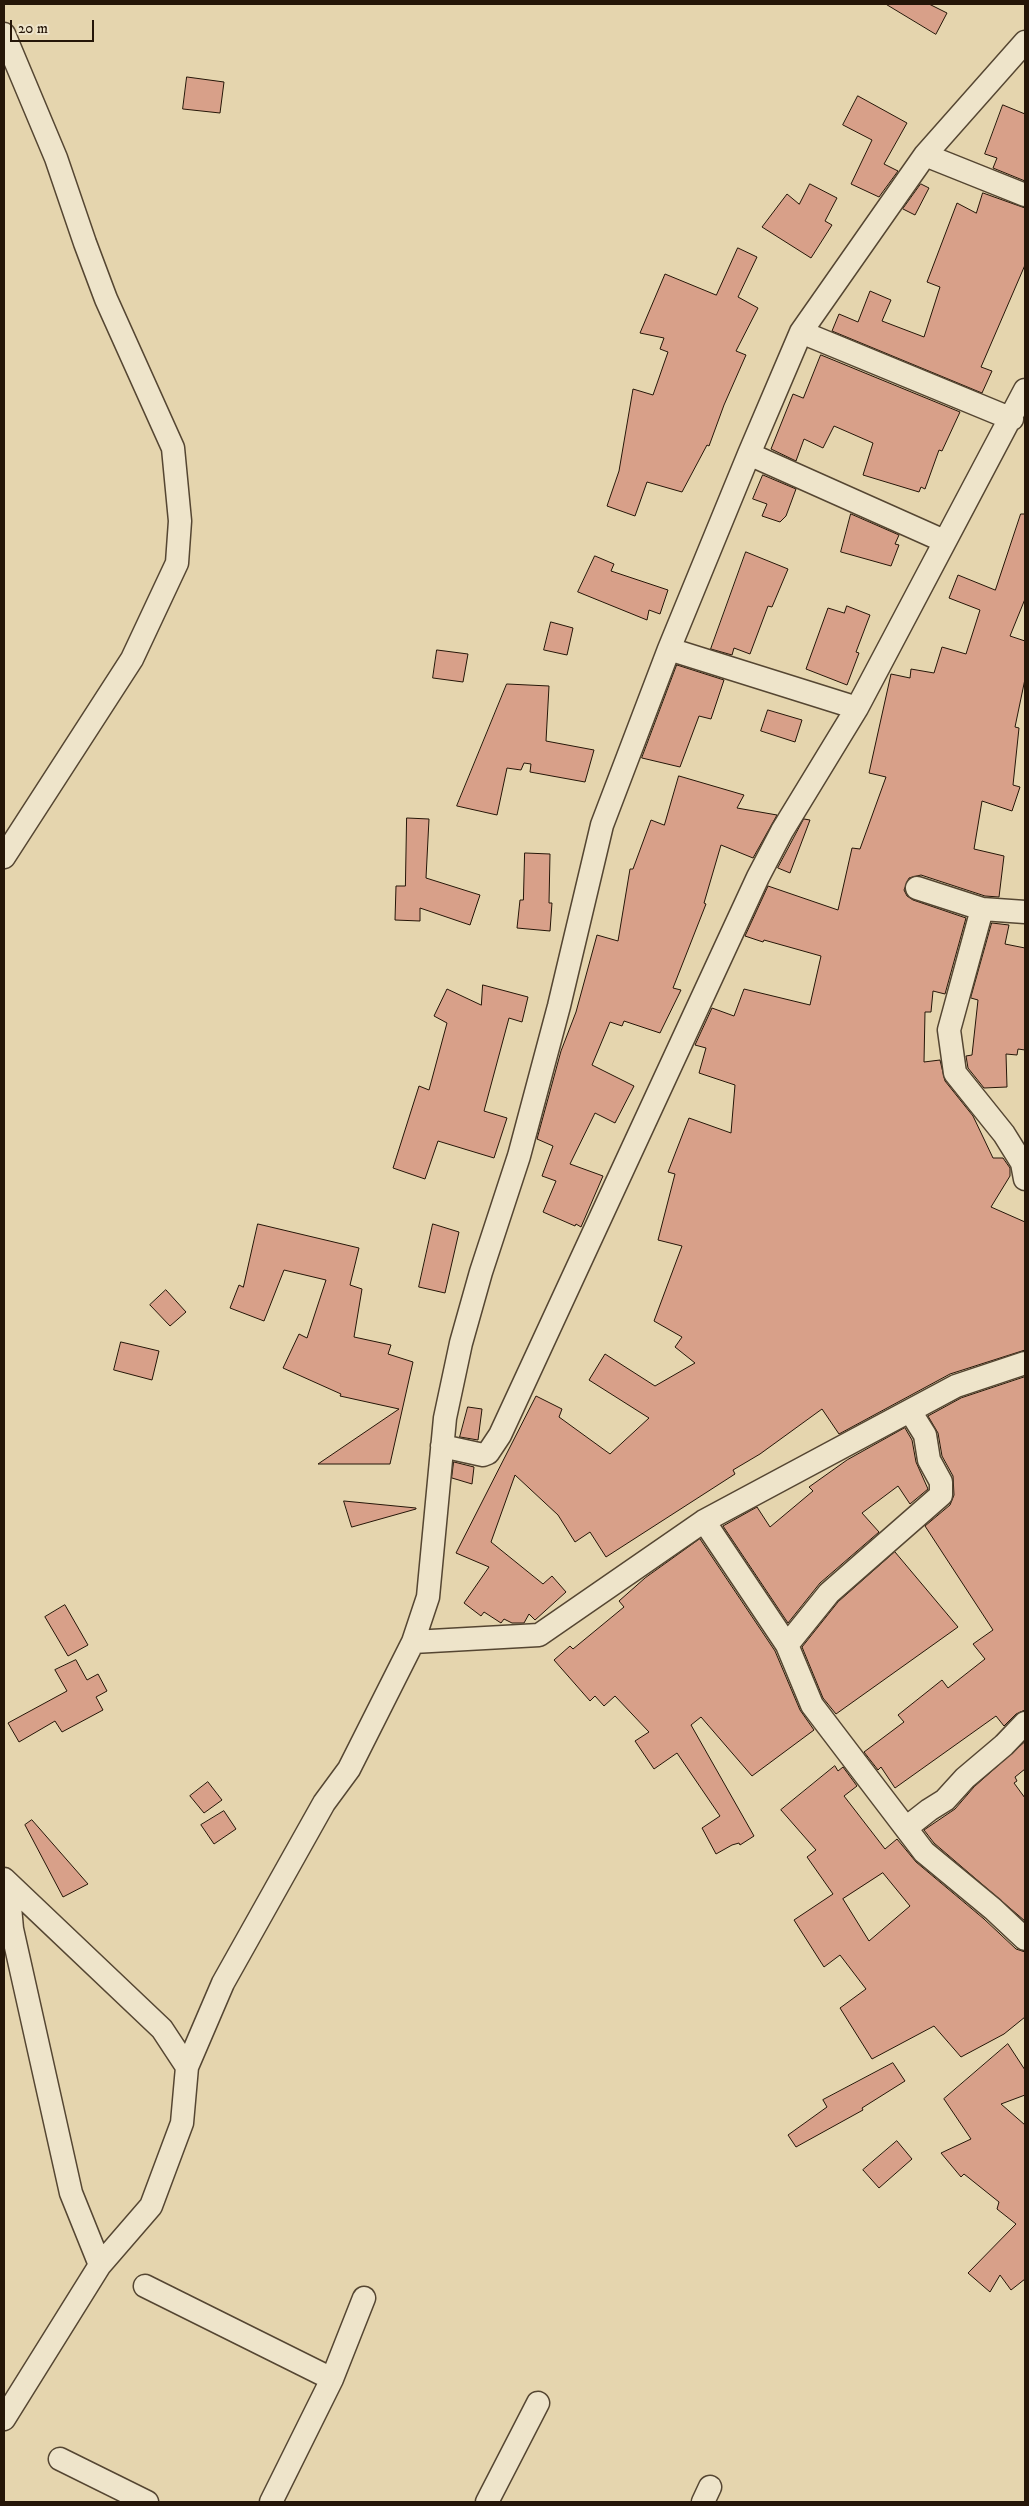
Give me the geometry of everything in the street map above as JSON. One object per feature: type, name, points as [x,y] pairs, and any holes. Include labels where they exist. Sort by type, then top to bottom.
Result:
[{"type":"street","points":[[4,34],[56,158],[106,299],[173,448],[180,521],[176,562],[132,659],[4,857]]},
{"type":"street","points":[[4,2420],[100,2265],[151,2206],[182,2123],[187,2067],[223,1983],[324,1803],[349,1769],[414,1642],[428,1597],[445,1418],[461,1343],[481,1272],[519,1156],[602,825],[669,649],[801,332],[925,156],[1025,42]]},
{"type":"street","points":[[925,156],[1025,195]]},
{"type":"street","points":[[801,332],[1012,419]]},
{"type":"street","points":[[442,1446],[483,1455],[488,1453],[500,1435],[758,877],[782,831],[857,708],[944,541],[1012,419],[1025,390]]},
{"type":"street","points":[[749,454],[944,541]]},
{"type":"street","points":[[669,649],[857,708]]},
{"type":"street","points":[[917,888],[982,909],[1025,912]]},
{"type":"street","points":[[982,909],[949,1030],[955,1073],[1004,1134],[1022,1163],[1025,1179]]},
{"type":"street","points":[[414,1642],[539,1635],[704,1521],[956,1386],[1025,1364]]},
{"type":"street","points":[[787,1645],[829,1593],[941,1495],[941,1482],[929,1460],[925,1435],[910,1411]]},
{"type":"street","points":[[704,1521],[787,1645],[812,1706],[924,1852],[993,1909],[1025,1939]]},
{"type":"street","points":[[906,1828],[945,1800],[965,1778],[1004,1745],[1025,1723]]},
{"type":"street","points":[[6,1881],[162,2029],[187,2067]]},
{"type":"street","points":[[6,1881],[12,1929],[71,2193],[100,2265]]},
{"type":"street","points":[[145,2286],[332,2379]]},
{"type":"street","points":[[277,2500],[332,2379],[364,2298]]},
{"type":"street","points":[[487,2502],[538,2403]]},
{"type":"street","points":[[60,2459],[147,2502]]},
{"type":"building","points":[[886,4],[929,4],[947,13],[936,34]]},
{"type":"building","points":[[187,77],[224,82],[220,113],[183,109]]},
{"type":"building","points":[[858,96],[907,123],[884,164],[898,171],[879,197],[851,184],[872,140],[843,125]]},
{"type":"building","points":[[1003,105],[1025,114],[1025,181],[993,168],[997,158],[985,154]]},
{"type":"building","points":[[810,184],[837,198],[825,221],[832,225],[811,258],[762,227],[787,194],[799,204]]},
{"type":"building","points":[[921,184],[929,188],[915,215],[903,209]]},
{"type":"building","points":[[983,193],[1025,208],[1025,265],[981,367],[992,371],[982,393],[832,331],[839,314],[858,322],[870,291],[891,300],[882,321],[924,337],[940,287],[927,282],[957,203],[976,213]]},
{"type":"building","points":[[738,248],[757,257],[738,297],[758,308],[736,351],[746,355],[724,405],[709,446],[707,445],[682,492],[647,482],[635,516],[607,506],[619,471],[633,389],[653,395],[668,352],[660,349],[664,338],[640,333],[665,274],[716,295]]},
{"type":"building","points":[[821,355],[960,412],[942,451],[939,450],[925,489],[921,487],[919,492],[863,475],[873,443],[834,426],[823,448],[804,439],[796,461],[771,449],[793,394],[803,398]]},
{"type":"building","points":[[763,475],[796,489],[786,516],[780,522],[762,516],[767,504],[753,499]]},
{"type":"building","points":[[851,514],[899,535],[895,544],[899,545],[891,566],[841,552]]},
{"type":"building","points":[[1021,514],[1025,514],[1025,599],[1010,636],[1025,641],[1025,679],[1015,727],[1019,728],[1013,785],[1020,787],[1012,811],[982,801],[974,849],[1004,856],[999,897],[985,896],[921,875],[909,878],[904,890],[907,896],[913,900],[966,918],[945,994],[933,991],[931,1012],[925,1012],[924,1062],[940,1060],[945,1081],[973,1116],[993,1158],[1003,1158],[1010,1168],[1010,1176],[991,1207],[1025,1222],[1025,1350],[950,1374],[839,1434],[822,1409],[760,1454],[733,1470],[735,1474],[606,1557],[590,1532],[575,1542],[558,1515],[515,1475],[491,1542],[543,1584],[552,1576],[566,1592],[535,1620],[529,1614],[524,1623],[512,1623],[504,1619],[501,1623],[484,1612],[481,1616],[464,1603],[489,1567],[456,1553],[536,1396],[562,1409],[559,1417],[610,1454],[649,1418],[589,1380],[605,1354],[655,1386],[695,1363],[675,1347],[682,1337],[654,1321],[682,1246],[658,1240],[675,1174],[668,1172],[689,1118],[731,1133],[735,1085],[699,1073],[706,1048],[695,1045],[712,1008],[734,1016],[744,989],[810,1005],[821,956],[745,936],[768,886],[838,910],[852,848],[860,849],[886,777],[869,773],[891,674],[910,678],[911,669],[934,673],[942,647],[966,654],[980,610],[949,598],[958,575],[995,590]]},
{"type":"building","points":[[746,552],[788,569],[772,607],[768,606],[750,654],[734,648],[732,655],[711,649]]},
{"type":"building","points":[[595,556],[614,564],[611,571],[668,590],[660,614],[649,610],[647,620],[578,592]]},
{"type":"building","points":[[847,606],[870,615],[856,652],[859,653],[847,685],[806,669],[828,608],[844,613]]},
{"type":"building","points":[[551,622],[573,628],[567,655],[544,650]]},
{"type":"building","points":[[437,650],[468,654],[463,682],[433,678]]},
{"type":"building","points":[[677,665],[724,680],[711,719],[699,716],[680,767],[642,758]]},
{"type":"building","points":[[507,684],[549,686],[546,741],[594,750],[585,782],[530,772],[531,764],[524,763],[521,770],[507,768],[497,815],[457,806]]},
{"type":"building","points":[[768,710],[802,720],[795,742],[761,731]]},
{"type":"building","points":[[679,776],[744,795],[737,808],[777,815],[753,858],[721,845],[704,903],[706,904],[673,988],[681,990],[660,1033],[624,1021],[622,1026],[610,1022],[592,1065],[634,1086],[615,1123],[595,1113],[570,1164],[603,1176],[581,1227],[576,1224],[575,1226],[543,1212],[556,1181],[542,1176],[553,1146],[537,1139],[561,1051],[576,1012],[597,935],[618,941],[630,869],[633,869],[651,820],[664,825]]},
{"type":"building","points":[[407,818],[429,819],[426,878],[480,895],[470,925],[420,908],[420,921],[395,920],[396,886],[405,886]]},
{"type":"building","points":[[804,819],[810,820],[790,873],[778,868]]},
{"type":"building","points":[[525,853],[550,854],[549,903],[552,903],[550,931],[517,928],[520,900],[523,900]]},
{"type":"building","points":[[992,923],[1009,925],[1005,944],[1025,948],[1025,1050],[1018,1049],[1017,1055],[1006,1054],[1007,1087],[984,1088],[968,1068],[966,1056],[972,1055],[978,1000],[971,998]]},
{"type":"building","points":[[483,985],[528,997],[522,1022],[509,1018],[484,1111],[507,1118],[494,1158],[438,1141],[425,1179],[393,1168],[419,1086],[429,1090],[447,1023],[434,1016],[447,989],[481,1005]]},
{"type":"building","points":[[258,1224],[359,1248],[350,1285],[362,1289],[354,1337],[391,1345],[388,1354],[413,1362],[390,1464],[318,1464],[399,1409],[340,1396],[341,1394],[283,1368],[299,1334],[307,1338],[326,1280],[284,1270],[264,1321],[230,1308],[239,1285],[243,1287]]},
{"type":"building","points":[[433,1224],[459,1232],[445,1293],[419,1287]]},
{"type":"building","points":[[166,1290],[186,1312],[170,1326],[150,1305]]},
{"type":"building","points":[[121,1342],[159,1351],[152,1380],[114,1370]]},
{"type":"building","points":[[1025,1377],[1025,1710],[1016,1714],[1004,1726],[996,1716],[895,1788],[881,1767],[878,1770],[864,1752],[904,1722],[898,1715],[942,1680],[948,1688],[985,1659],[973,1644],[993,1630],[925,1526],[950,1505],[954,1495],[953,1476],[942,1456],[938,1433],[928,1416],[961,1398]]},
{"type":"building","points":[[468,1407],[482,1409],[478,1440],[460,1437]]},
{"type":"building","points":[[905,1428],[912,1440],[916,1462],[928,1489],[910,1504],[898,1486],[862,1513],[879,1532],[820,1583],[788,1623],[723,1526],[757,1507],[770,1527],[813,1491],[809,1487],[847,1460]]},
{"type":"building","points":[[454,1462],[474,1467],[472,1484],[452,1478]]},
{"type":"building","points":[[344,1501],[416,1508],[416,1509],[352,1527]]},
{"type":"building","points":[[700,1539],[775,1651],[800,1710],[814,1730],[752,1776],[701,1717],[691,1725],[754,1836],[740,1845],[739,1843],[732,1845],[716,1854],[702,1828],[720,1816],[677,1753],[654,1769],[635,1741],[649,1732],[615,1696],[604,1706],[595,1696],[590,1701],[554,1660],[570,1646],[573,1649],[624,1607],[619,1601],[645,1578]]},
{"type":"building","points":[[895,1552],[958,1627],[836,1714],[823,1698],[802,1647],[838,1602]]},
{"type":"building","points":[[65,1605],[88,1645],[68,1656],[45,1617]]},
{"type":"building","points":[[76,1660],[87,1680],[98,1674],[107,1691],[96,1697],[103,1710],[62,1732],[55,1721],[19,1742],[8,1723],[67,1691],[55,1670]]},
{"type":"building","points":[[1025,1742],[1025,1769],[1015,1777],[1017,1781],[1014,1783],[1025,1798],[1025,1921],[934,1843],[924,1830],[955,1809],[974,1787]]},
{"type":"building","points":[[835,1766],[838,1771],[843,1767],[857,1786],[844,1796],[885,1849],[897,1839],[916,1862],[984,1919],[1016,1949],[1025,1952],[1025,2017],[1004,2034],[961,2057],[934,2026],[872,2059],[840,2008],[866,1989],[840,1955],[824,1967],[794,1920],[833,1894],[807,1857],[816,1850],[781,1810]],"holes":[[[883,1873],[910,1906],[869,1941],[843,1899]]]},
{"type":"building","points":[[208,1782],[222,1800],[204,1813],[190,1796]]},
{"type":"building","points":[[224,1811],[236,1829],[214,1844],[201,1825]]},
{"type":"building","points":[[32,1820],[88,1884],[63,1897],[25,1825]]},
{"type":"building","points":[[1008,2044],[1025,2070],[1025,2095],[1001,2104],[1025,2125],[1025,2279],[1011,2290],[1000,2275],[990,2292],[968,2273],[1016,2224],[997,2209],[999,2202],[964,2174],[961,2177],[941,2153],[971,2139],[944,2099]]},
{"type":"building","points":[[893,2063],[905,2081],[862,2108],[863,2110],[796,2147],[788,2135],[827,2107],[823,2100]]},
{"type":"building","points":[[897,2141],[912,2159],[879,2188],[863,2170]]}]
